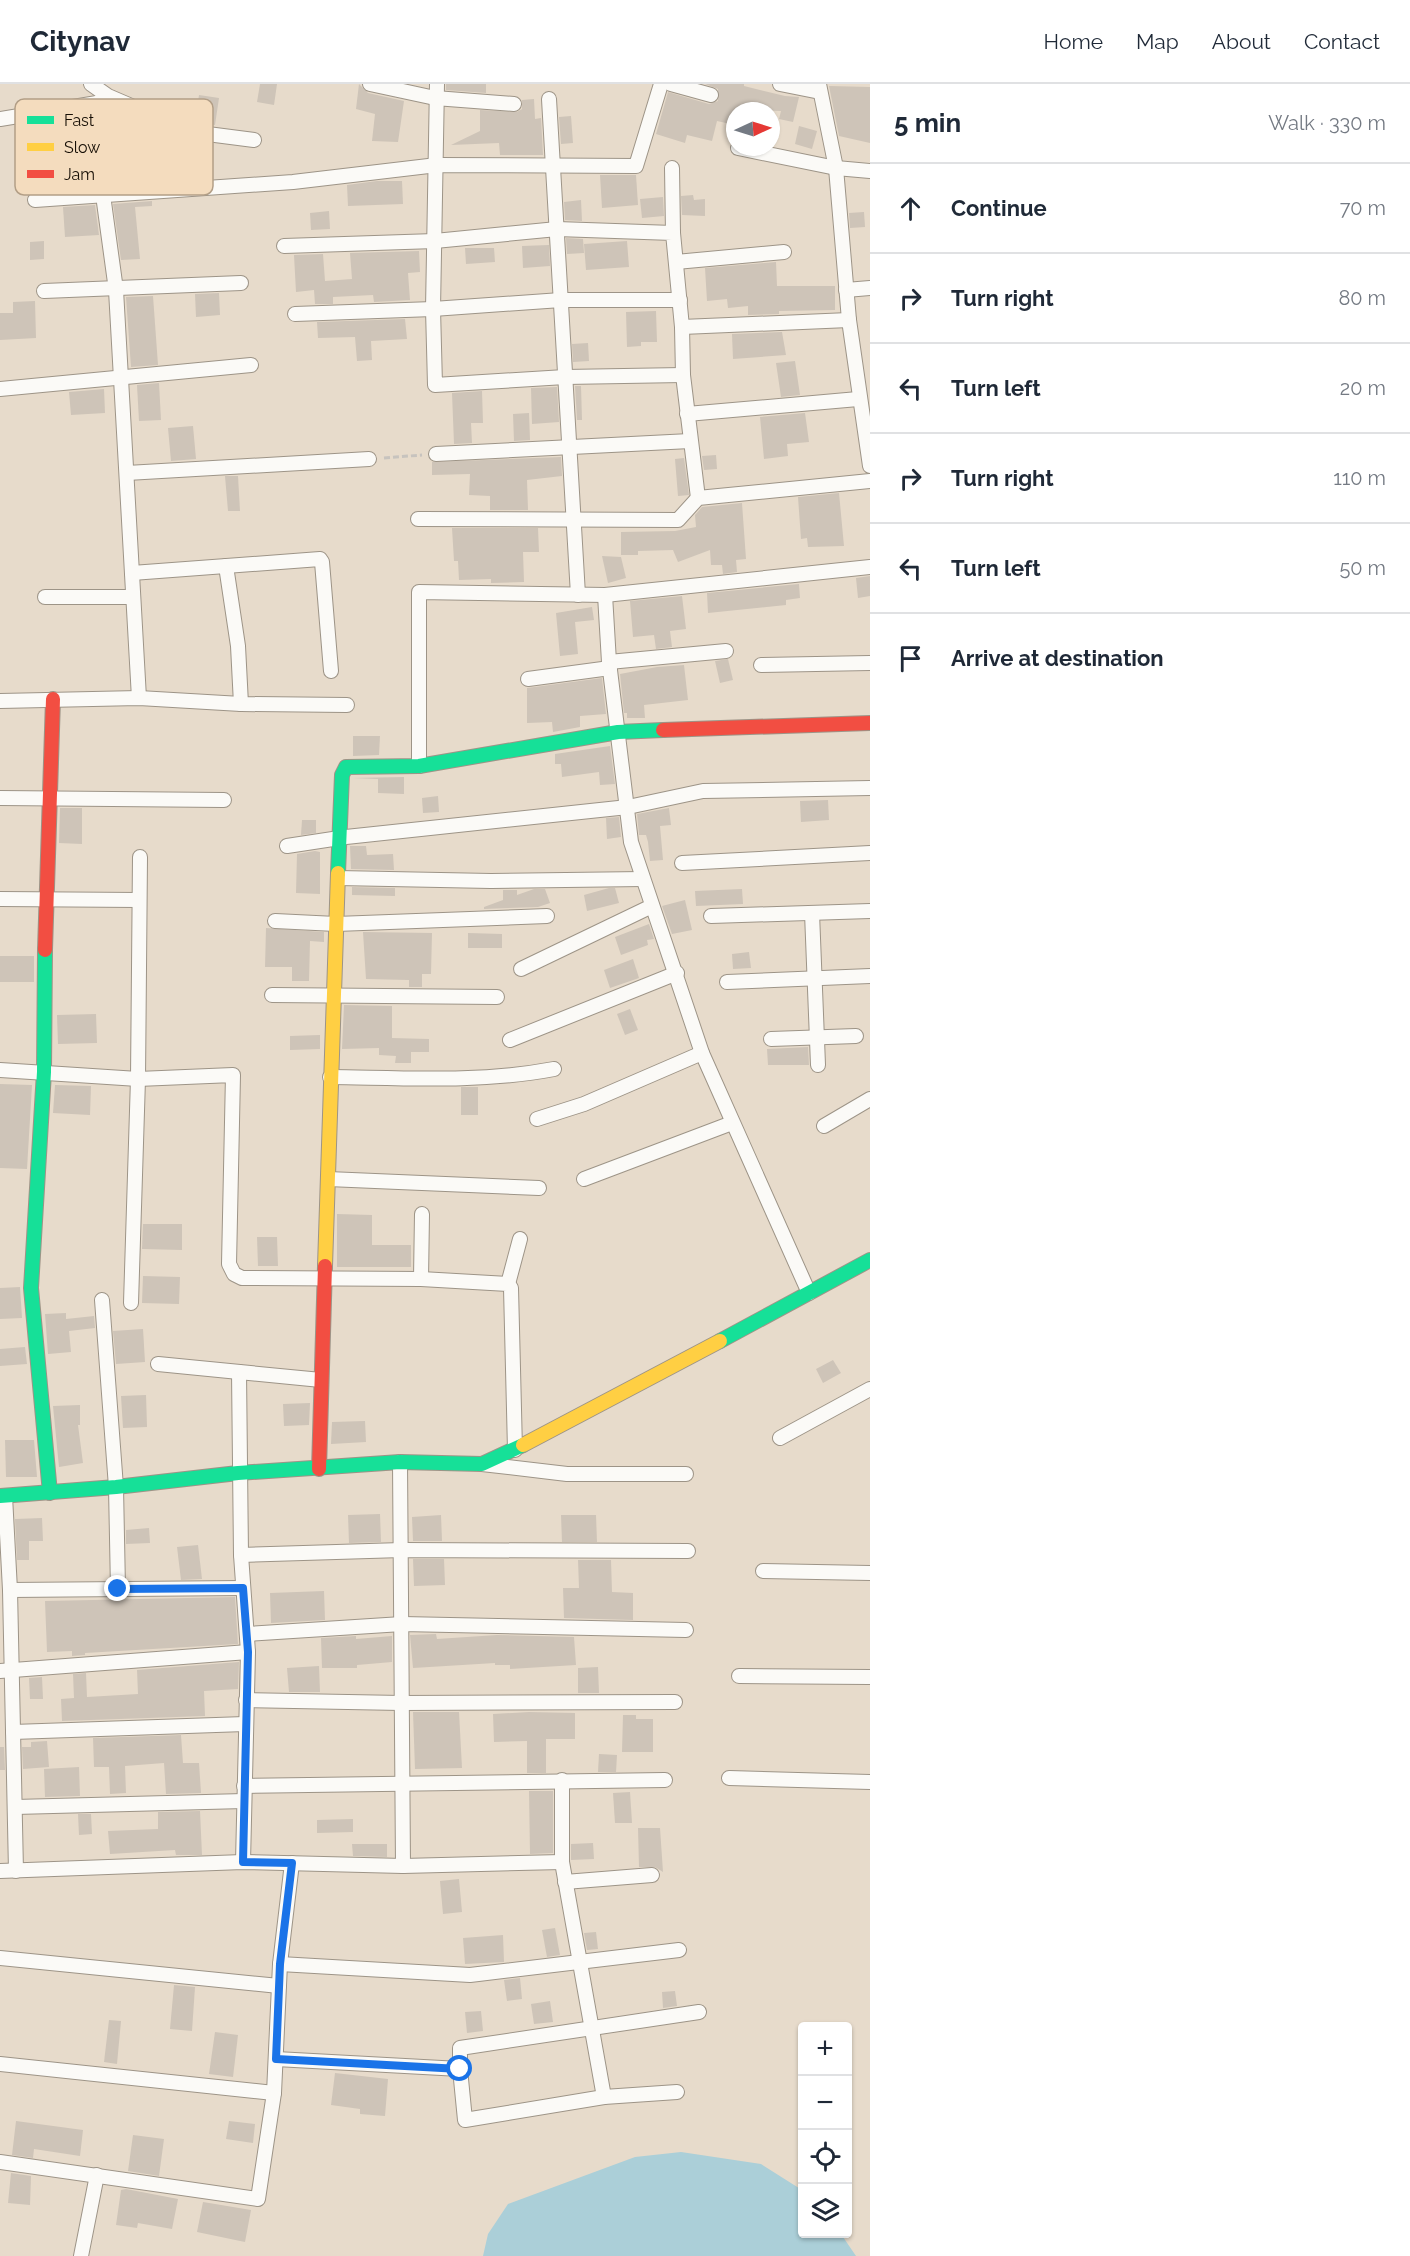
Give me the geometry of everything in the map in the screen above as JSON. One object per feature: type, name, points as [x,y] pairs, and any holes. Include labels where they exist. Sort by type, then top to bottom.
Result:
[{"type":"street","points":[[91,84],[101,99]]},
{"type":"street","points":[[370,84],[436,91],[514,104]]},
{"type":"street","points":[[213,187],[293,182],[437,165],[636,166],[661,84]]},
{"type":"street","points":[[671,84],[711,95]]},
{"type":"street","points":[[780,84],[819,88],[836,168],[858,399],[870,459]]},
{"type":"street","points":[[436,91],[437,165],[433,309],[435,385],[566,377],[683,375]]},
{"type":"street","points":[[549,99],[578,595]]},
{"type":"street","points":[[0,119],[15,116]]},
{"type":"street","points":[[213,135],[254,140]]},
{"type":"street","points":[[780,156],[836,168],[870,171]]},
{"type":"street","points":[[672,168],[673,233],[682,327],[683,375],[698,498]]},
{"type":"street","points":[[35,200],[103,195],[116,290],[139,698]]},
{"type":"street","points":[[284,246],[435,241],[557,229],[673,233]]},
{"type":"street","points":[[676,262],[784,252]]},
{"type":"street","points":[[44,291],[241,284]]},
{"type":"street","points":[[846,290],[870,288]]},
{"type":"street","points":[[295,314],[433,309],[561,300],[680,300]]},
{"type":"street","points":[[682,327],[849,320]]},
{"type":"street","points":[[0,389],[251,365]]},
{"type":"street","points":[[856,374],[870,372]]},
{"type":"street","points":[[687,414],[858,399]]},
{"type":"street","points":[[436,454],[690,441]]},
{"type":"street","points":[[127,473],[369,459]]},
{"type":"street","points":[[418,519],[678,520],[698,498],[870,482]]},
{"type":"street","points":[[132,573],[320,558],[331,671]]},
{"type":"street","points":[[226,566],[238,646],[241,704]]},
{"type":"street","points":[[419,766],[419,592],[605,594],[870,567]]},
{"type":"street","points":[[605,594],[610,665],[631,842],[677,973],[702,1053],[809,1293]]},
{"type":"street","points":[[45,597],[133,597]]},
{"type":"street","points":[[528,679],[610,665],[726,651]]},
{"type":"street","points":[[760,665],[870,663]]},
{"type":"street","points":[[0,701],[139,698],[241,704],[347,705]]},
{"type":"street","points":[[50,1493],[31,1288],[44,1072],[46,898],[53,699]]},
{"type":"street","points":[[319,1469],[333,998],[342,775],[346,767],[419,766],[618,732],[870,723]]},
{"type":"street","points":[[287,846],[340,838],[628,807],[703,791],[870,788]]},
{"type":"street","points":[[0,798],[224,800]]},
{"type":"street","points":[[682,863],[870,853]]},
{"type":"street","points":[[131,1303],[138,1079],[140,857]]},
{"type":"street","points":[[338,878],[491,881],[643,879]]},
{"type":"street","points":[[0,898],[139,900]]},
{"type":"street","points":[[521,969],[652,906]]},
{"type":"street","points":[[711,916],[870,911]]},
{"type":"street","points":[[812,913],[818,1065]]},
{"type":"street","points":[[274,921],[336,924],[547,916]]},
{"type":"street","points":[[510,1040],[677,973]]},
{"type":"street","points":[[727,982],[870,976]]},
{"type":"street","points":[[272,995],[333,998],[497,997]]},
{"type":"street","points":[[771,1039],[856,1036]]},
{"type":"street","points":[[537,1119],[584,1104],[702,1053]]},
{"type":"street","points":[[330,1077],[477,1079],[515,1077],[554,1069]]},
{"type":"street","points":[[0,1071],[138,1079],[233,1075],[229,1264],[234,1274],[242,1278],[421,1279],[508,1284],[512,1288],[515,1450]]},
{"type":"street","points":[[824,1126],[870,1099]]},
{"type":"street","points":[[584,1179],[732,1123]]},
{"type":"street","points":[[328,1179],[539,1188]]},
{"type":"street","points":[[421,1279],[422,1214]]},
{"type":"street","points":[[508,1284],[520,1239]]},
{"type":"street","points":[[482,1464],[515,1450],[809,1293],[868,1265]]},
{"type":"street","points":[[102,1300],[117,1487],[118,1589]]},
{"type":"street","points":[[158,1364],[321,1380]]},
{"type":"street","points":[[239,1372],[238,1473],[248,1652],[243,1862]]},
{"type":"street","points":[[780,1438],[870,1389]]},
{"type":"street","points":[[400,1462],[403,1866]]},
{"type":"street","points":[[16,1871],[13,1732],[5,1670],[10,1590],[3,1496],[117,1487],[238,1473],[400,1462],[482,1464],[567,1474],[686,1474]]},
{"type":"street","points":[[241,1555],[402,1550],[688,1551]]},
{"type":"street","points":[[763,1571],[870,1574]]},
{"type":"street","points":[[10,1590],[243,1588]]},
{"type":"street","points":[[247,1634],[402,1624],[686,1630]]},
{"type":"street","points":[[5,1670],[248,1652]]},
{"type":"street","points":[[739,1676],[870,1677]]},
{"type":"street","points":[[246,1700],[401,1703],[675,1702]]},
{"type":"street","points":[[13,1732],[245,1724]]},
{"type":"street","points":[[729,1778],[870,1782]]},
{"type":"street","points":[[562,1780],[562,1862],[604,2097]]},
{"type":"street","points":[[244,1786],[665,1780]]},
{"type":"street","points":[[15,1807],[244,1801]]},
{"type":"street","points":[[0,1872],[243,1862],[403,1866],[562,1862]]},
{"type":"street","points":[[0,2163],[258,2199],[273,2093],[280,1964],[292,1863]]},
{"type":"street","points":[[565,1882],[652,1875]]},
{"type":"street","points":[[280,1964],[470,1975],[679,1950]]},
{"type":"street","points":[[0,1958],[279,1986]]},
{"type":"street","points":[[677,2092],[604,2097],[465,2120],[460,2048],[699,2012]]},
{"type":"street","points":[[276,2059],[460,2069]]},
{"type":"street","points":[[0,2064],[273,2093]]},
{"type":"street","points":[[81,2256],[97,2175]]},
{"type":"path","points":[[369,459],[436,454]]},
{"type":"water","points":[[681,2152],[761,2164],[798,2187],[798,2238],[844,2238],[856,2256],[483,2256],[488,2234],[508,2204],[635,2157]]},
{"type":"building","points":[[260,84],[277,84],[274,105],[257,102]]},
{"type":"building","points":[[359,84],[368,93],[404,101],[398,142],[372,141],[375,114],[356,109]]},
{"type":"building","points":[[446,84],[486,84],[486,93],[446,90]]},
{"type":"building","points":[[705,84],[744,84],[744,86],[785,96],[799,97],[793,122],[780,119],[780,102],[726,102],[726,123],[717,121],[712,141],[687,135],[685,143],[656,134],[668,92],[709,104],[718,101],[718,89]]},
{"type":"building","points":[[829,86],[870,87],[870,143],[839,136]]},
{"type":"building","points":[[199,95],[219,98],[215,125],[213,125],[213,99],[198,99]]},
{"type":"building","points":[[534,99],[535,119],[541,118],[543,155],[500,155],[499,143],[451,145],[480,131],[480,110],[517,112],[522,109],[522,100]]},
{"type":"building","points":[[571,116],[573,143],[561,144],[559,117]]},
{"type":"building","points":[[799,126],[817,131],[812,149],[795,144]]},
{"type":"building","points":[[600,175],[636,175],[638,205],[602,208]]},
{"type":"building","points":[[377,181],[402,181],[403,204],[348,206],[347,185]]},
{"type":"building","points":[[693,195],[694,200],[705,199],[705,216],[682,215],[681,196]]},
{"type":"building","points":[[663,197],[664,216],[642,218],[640,199]]},
{"type":"building","points":[[581,200],[582,221],[565,220],[564,202]]},
{"type":"building","points":[[152,201],[152,206],[135,207],[140,259],[121,260],[113,204]]},
{"type":"building","points":[[95,205],[99,235],[65,237],[63,207]]},
{"type":"building","points":[[329,211],[330,229],[311,230],[310,213]]},
{"type":"building","points":[[864,212],[865,227],[850,228],[849,213]]},
{"type":"building","points":[[566,238],[583,239],[584,253],[567,254]]},
{"type":"building","points":[[44,241],[44,259],[30,260],[30,242]]},
{"type":"building","points":[[627,241],[629,267],[586,270],[584,244]]},
{"type":"building","points":[[549,245],[550,266],[523,268],[522,246]]},
{"type":"building","points":[[465,248],[494,248],[495,262],[466,264]]},
{"type":"building","points":[[419,251],[420,272],[408,273],[410,300],[374,302],[373,295],[333,297],[333,304],[315,304],[314,290],[296,292],[294,255],[323,254],[325,281],[352,279],[350,253]]},
{"type":"building","points":[[776,262],[777,286],[835,286],[835,310],[779,311],[779,314],[748,315],[748,306],[728,308],[727,299],[707,301],[705,268]]},
{"type":"building","points":[[219,293],[220,315],[196,317],[195,294]]},
{"type":"building","points":[[153,296],[158,365],[131,367],[126,297]]},
{"type":"building","points":[[35,301],[36,338],[0,340],[0,313],[13,313],[13,302]]},
{"type":"building","points":[[656,311],[657,342],[641,342],[641,346],[627,347],[626,312]]},
{"type":"building","points":[[405,319],[407,339],[371,341],[372,360],[357,361],[355,337],[318,338],[317,322]]},
{"type":"building","points":[[782,332],[786,355],[733,359],[732,334]]},
{"type":"building","points":[[588,343],[589,361],[573,362],[572,344]]},
{"type":"building","points":[[795,361],[800,395],[781,397],[776,363]]},
{"type":"building","points":[[159,383],[161,420],[139,421],[137,385]]},
{"type":"building","points":[[575,386],[581,386],[582,420],[577,420]]},
{"type":"building","points":[[557,387],[559,422],[532,424],[531,388]]},
{"type":"building","points":[[104,389],[105,413],[71,415],[69,392]]},
{"type":"building","points":[[482,391],[483,423],[471,423],[472,443],[454,444],[452,393]]},
{"type":"building","points":[[529,413],[530,440],[514,441],[513,414]]},
{"type":"building","points":[[805,413],[809,442],[787,444],[788,456],[764,459],[760,417]]},
{"type":"building","points":[[193,426],[196,459],[171,461],[168,428]]},
{"type":"building","points":[[716,455],[717,469],[704,470],[702,456]]},
{"type":"building","points":[[561,457],[562,476],[527,480],[528,510],[490,510],[490,496],[469,495],[470,474],[432,475],[432,462]]},
{"type":"building","points":[[684,458],[689,495],[678,496],[675,459]]},
{"type":"building","points":[[225,476],[238,476],[240,511],[228,511]]},
{"type":"building","points":[[839,493],[844,546],[808,547],[807,538],[801,539],[798,497]]},
{"type":"building","points":[[742,503],[746,559],[736,560],[737,572],[723,574],[722,565],[711,565],[710,550],[678,562],[673,550],[638,551],[638,555],[621,555],[621,532],[675,531],[696,527],[695,515],[702,507]]},
{"type":"building","points":[[452,528],[538,528],[539,552],[523,552],[524,582],[491,583],[491,579],[459,580],[458,561],[454,561]]},
{"type":"building","points":[[602,556],[621,557],[626,578],[608,583]]},
{"type":"building","points":[[870,576],[870,596],[858,598],[856,578]]},
{"type":"building","points":[[799,584],[800,598],[786,600],[786,605],[708,613],[707,593]]},
{"type":"building","points":[[682,596],[686,629],[670,631],[672,647],[656,649],[654,635],[633,637],[630,601]]},
{"type":"building","points":[[592,607],[594,620],[575,622],[578,654],[560,656],[556,613]]},
{"type":"building","points":[[728,659],[733,680],[720,683],[715,661]]},
{"type":"building","points":[[684,665],[688,700],[644,705],[645,718],[627,718],[627,713],[624,713],[620,674]]},
{"type":"building","points":[[602,678],[606,714],[580,716],[580,727],[553,732],[552,722],[527,723],[527,688]]},
{"type":"building","points":[[353,736],[380,736],[379,755],[353,756]]},
{"type":"building","points":[[610,746],[615,784],[600,785],[599,772],[562,777],[561,764],[555,764],[555,754]]},
{"type":"building","points":[[404,777],[404,794],[378,793],[378,779],[353,778]]},
{"type":"building","points":[[438,796],[439,812],[423,813],[422,798]]},
{"type":"building","points":[[828,800],[829,820],[801,822],[800,801]]},
{"type":"building","points":[[60,808],[82,808],[82,844],[59,843]]},
{"type":"building","points":[[669,808],[671,825],[660,826],[663,860],[650,861],[646,835],[639,835],[637,814]]},
{"type":"building","points":[[619,817],[621,837],[607,839],[606,818]]},
{"type":"building","points":[[302,820],[316,820],[316,833],[301,835]]},
{"type":"building","points":[[350,846],[366,846],[367,855],[393,854],[394,870],[351,869]]},
{"type":"building","points":[[320,852],[320,894],[296,893],[297,854]]},
{"type":"building","points":[[352,887],[395,888],[395,896],[352,895]]},
{"type":"building","points":[[615,888],[619,903],[587,911],[584,895]]},
{"type":"building","points":[[534,889],[545,889],[550,903],[538,907],[484,909],[484,907],[503,900],[503,890],[517,890],[517,895]]},
{"type":"building","points":[[742,889],[743,904],[696,906],[695,891]]},
{"type":"building","points":[[685,900],[692,930],[672,934],[662,906]]},
{"type":"building","points":[[649,924],[654,939],[647,940],[648,945],[621,955],[615,937]]},
{"type":"building","points":[[266,928],[324,932],[324,942],[310,941],[309,981],[292,981],[292,967],[265,967]]},
{"type":"building","points":[[363,932],[432,933],[431,974],[422,974],[422,987],[409,987],[409,980],[366,979]]},
{"type":"building","points":[[468,933],[502,934],[502,948],[468,948]]},
{"type":"building","points":[[749,952],[751,968],[733,969],[732,954]]},
{"type":"building","points":[[0,956],[34,956],[34,982],[0,982]]},
{"type":"building","points":[[633,959],[639,978],[610,988],[604,970]]},
{"type":"building","points":[[344,1005],[392,1006],[392,1038],[429,1039],[429,1052],[411,1052],[411,1063],[395,1063],[396,1056],[379,1055],[379,1048],[342,1049]]},
{"type":"building","points":[[630,1009],[638,1030],[625,1035],[617,1014]]},
{"type":"building","points":[[96,1014],[97,1043],[58,1044],[57,1015]]},
{"type":"building","points":[[320,1035],[320,1049],[290,1050],[290,1036]]},
{"type":"building","points":[[808,1047],[809,1065],[768,1065],[767,1049]]},
{"type":"building","points":[[0,1084],[32,1085],[27,1169],[0,1168]]},
{"type":"building","points":[[55,1085],[91,1086],[90,1115],[53,1113]]},
{"type":"building","points":[[461,1087],[478,1087],[478,1115],[461,1115]]},
{"type":"building","points":[[337,1214],[372,1215],[372,1245],[411,1245],[411,1267],[337,1267]]},
{"type":"building","points":[[143,1224],[182,1224],[182,1250],[142,1249]]},
{"type":"building","points":[[257,1237],[277,1237],[278,1266],[258,1266]]},
{"type":"building","points":[[143,1276],[180,1277],[179,1304],[142,1303]]},
{"type":"building","points":[[20,1287],[22,1318],[0,1319],[0,1288]]},
{"type":"building","points":[[66,1313],[66,1319],[94,1316],[95,1328],[69,1331],[71,1352],[48,1354],[45,1314]]},
{"type":"building","points":[[143,1329],[145,1362],[116,1364],[113,1331]]},
{"type":"building","points":[[25,1347],[27,1364],[0,1366],[0,1349]]},
{"type":"building","points":[[833,1360],[841,1373],[823,1383],[816,1369]]},
{"type":"building","points":[[146,1395],[147,1427],[123,1428],[121,1396]]},
{"type":"building","points":[[310,1403],[309,1425],[284,1426],[283,1404]]},
{"type":"building","points":[[80,1405],[80,1425],[78,1425],[83,1463],[59,1467],[53,1406]]},
{"type":"building","points":[[365,1421],[366,1442],[331,1444],[332,1422]]},
{"type":"building","points":[[5,1440],[34,1440],[37,1477],[6,1477]]},
{"type":"building","points":[[380,1514],[381,1542],[349,1543],[348,1515]]},
{"type":"building","points":[[441,1515],[442,1541],[413,1541],[412,1517]]},
{"type":"building","points":[[561,1515],[596,1515],[597,1542],[562,1542]]},
{"type":"building","points":[[42,1518],[43,1541],[29,1541],[29,1560],[17,1560],[15,1519]]},
{"type":"building","points":[[149,1528],[150,1543],[126,1544],[126,1530]]},
{"type":"building","points":[[198,1545],[202,1579],[181,1580],[177,1547]]},
{"type":"building","points":[[413,1559],[444,1559],[445,1585],[414,1586]]},
{"type":"building","points":[[578,1560],[611,1560],[612,1592],[633,1593],[633,1620],[564,1618],[563,1588],[579,1588]]},
{"type":"building","points":[[324,1591],[325,1620],[271,1623],[270,1593]]},
{"type":"building","points":[[235,1597],[238,1644],[85,1653],[85,1655],[72,1656],[72,1651],[47,1652],[45,1601]]},
{"type":"building","points":[[436,1634],[437,1639],[497,1635],[574,1637],[576,1665],[510,1669],[510,1665],[495,1665],[495,1663],[413,1668],[410,1635]]},
{"type":"building","points":[[356,1636],[356,1639],[392,1636],[392,1662],[357,1665],[357,1668],[322,1668],[321,1638]]},
{"type":"building","points":[[239,1662],[238,1689],[204,1691],[205,1716],[62,1721],[61,1699],[74,1698],[73,1674],[86,1673],[87,1697],[138,1694],[137,1670]]},
{"type":"building","points":[[319,1666],[320,1692],[289,1692],[287,1668]]},
{"type":"building","points":[[598,1667],[599,1693],[578,1693],[578,1668]]},
{"type":"building","points":[[42,1677],[43,1699],[30,1699],[29,1678]]},
{"type":"building","points":[[413,1712],[459,1712],[462,1768],[415,1769]]},
{"type":"building","points":[[575,1713],[575,1739],[546,1739],[546,1773],[527,1773],[527,1741],[494,1742],[493,1714]]},
{"type":"building","points":[[623,1715],[636,1715],[636,1719],[653,1719],[653,1752],[622,1752]]},
{"type":"building","points":[[181,1735],[183,1763],[199,1763],[201,1793],[166,1794],[164,1763],[125,1766],[126,1793],[110,1794],[109,1767],[94,1767],[93,1738]]},
{"type":"building","points":[[47,1741],[49,1767],[23,1769],[22,1747],[31,1747],[31,1742]]},
{"type":"building","points":[[0,1747],[4,1747],[5,1770],[0,1770]]},
{"type":"building","points":[[599,1754],[617,1755],[616,1772],[598,1772]]},
{"type":"building","points":[[79,1767],[80,1796],[45,1797],[44,1769]]},
{"type":"building","points":[[529,1791],[553,1791],[553,1853],[530,1854]]},
{"type":"building","points":[[630,1792],[632,1823],[615,1823],[613,1793]]},
{"type":"building","points":[[200,1811],[202,1855],[176,1855],[175,1850],[110,1854],[108,1831],[158,1829],[158,1812]]},
{"type":"building","points":[[78,1814],[91,1814],[92,1834],[79,1835]]},
{"type":"building","points":[[353,1819],[353,1832],[317,1833],[317,1820]]},
{"type":"building","points":[[638,1828],[660,1828],[663,1872],[655,1867],[639,1867]]},
{"type":"building","points":[[593,1843],[594,1859],[571,1860],[571,1844]]},
{"type":"building","points":[[352,1844],[387,1844],[387,1857],[353,1856]]},
{"type":"building","points":[[459,1879],[462,1912],[443,1914],[440,1881]]},
{"type":"building","points":[[555,1928],[560,1955],[547,1957],[542,1930]]},
{"type":"building","points":[[596,1932],[598,1949],[587,1950],[584,1933]]},
{"type":"building","points":[[503,1935],[504,1962],[465,1964],[463,1938]]},
{"type":"building","points":[[520,1978],[522,1999],[507,2001],[504,1980]]},
{"type":"building","points":[[174,1985],[195,1987],[192,2031],[170,2029]]},
{"type":"building","points":[[675,1991],[677,2006],[663,2008],[662,1992]]},
{"type":"building","points":[[550,2001],[553,2022],[534,2024],[531,2004]]},
{"type":"building","points":[[481,2011],[483,2031],[467,2033],[465,2012]]},
{"type":"building","points":[[109,2020],[121,2021],[117,2064],[104,2062]]},
{"type":"building","points":[[215,2032],[238,2035],[233,2077],[209,2074]]},
{"type":"building","points":[[335,2073],[388,2079],[385,2116],[360,2114],[360,2109],[331,2105]]},
{"type":"building","points":[[16,2121],[83,2130],[80,2156],[34,2149],[33,2158],[12,2155]]},
{"type":"building","points":[[229,2121],[255,2124],[253,2143],[226,2139]]},
{"type":"building","points":[[133,2135],[164,2139],[159,2176],[128,2171]]},
{"type":"building","points":[[11,2173],[31,2176],[30,2205],[8,2203]]},
{"type":"building","points":[[121,2190],[178,2199],[172,2229],[138,2223],[137,2228],[116,2225]]},
{"type":"building","points":[[203,2202],[251,2210],[245,2242],[197,2232]]},
{"type":"traffic: fast","points":[[338,873],[342,775],[346,767],[419,766],[618,732],[663,730]]},
{"type":"traffic: fast","points":[[45,950],[44,1072],[31,1288],[50,1493]]},
{"type":"traffic: fast","points":[[720,1341],[870,1260]]},
{"type":"traffic: fast","points":[[0,1496],[116,1487],[238,1473],[400,1462],[482,1464],[523,1445]]},
{"type":"traffic: slow","points":[[325,1266],[338,873]]},
{"type":"traffic: slow","points":[[523,1445],[720,1341]]},
{"type":"traffic: jam","points":[[45,950],[53,699]]},
{"type":"traffic: jam","points":[[663,730],[870,723]]},
{"type":"traffic: jam","points":[[319,1469],[325,1266]]},
{"type":"route","points":[[118,1589],[243,1588],[248,1652],[243,1862],[292,1863],[280,1964],[276,2059],[460,2069]]}]
